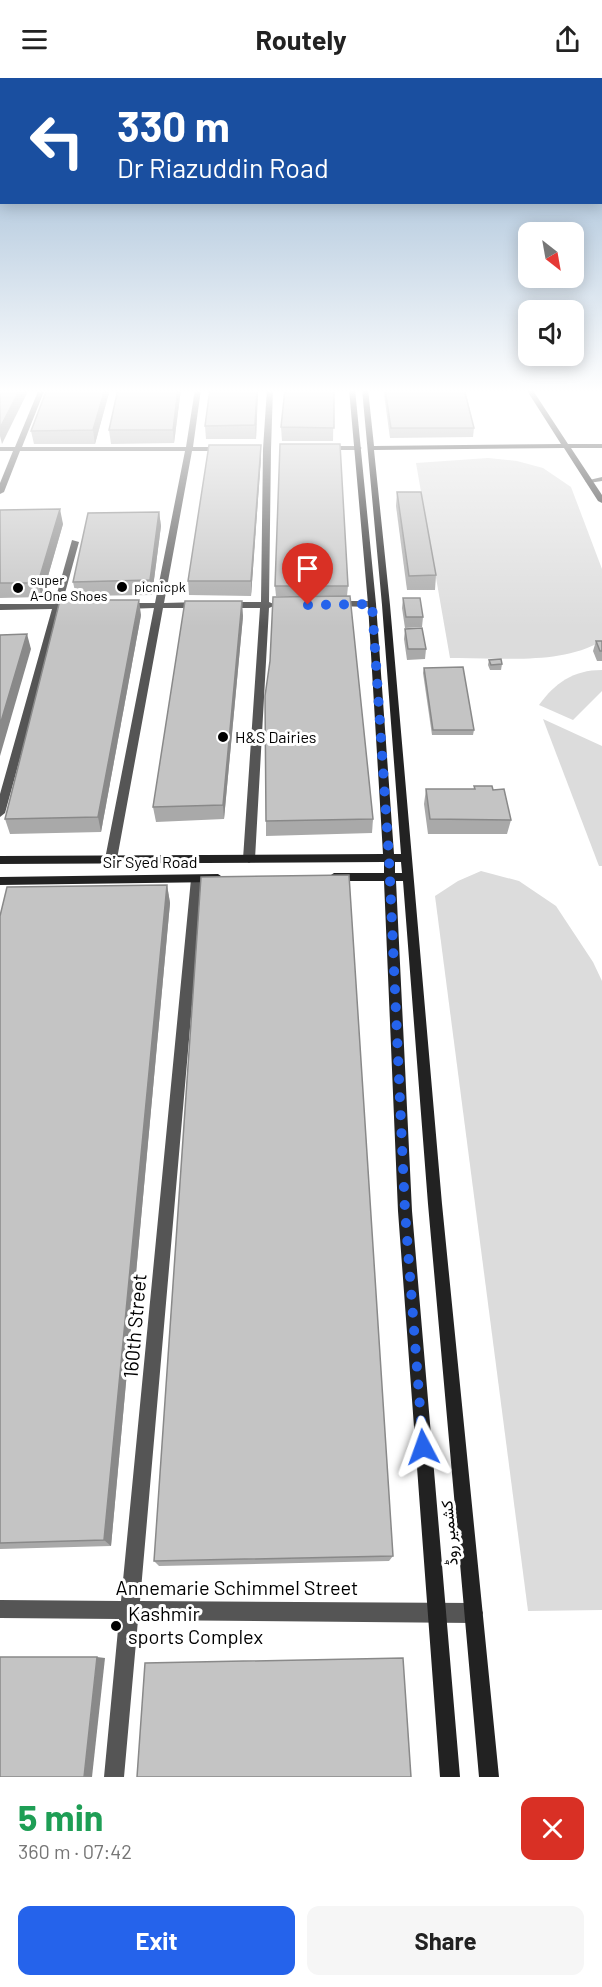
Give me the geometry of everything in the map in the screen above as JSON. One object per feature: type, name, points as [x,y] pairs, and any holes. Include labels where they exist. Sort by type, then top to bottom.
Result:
[{"type":"main road","name":"کشمیر روڈ","points":[[365,468],[389,858],[405,1211],[450,1777]]},
{"type":"main road","name":"کشمیر روڈ","points":[[366,468],[407,858],[434,1192],[489,1777]]},
{"type":"main road","points":[[581,468],[602,501]]},
{"type":"main road","name":"Sir Syed Road","points":[[0,860],[407,858]]},
{"type":"main road","points":[[159,878],[161,860]]},
{"type":"main road","points":[[321,877],[408,877]]},
{"type":"main road","name":"Sir Syed Road","points":[[0,882],[231,878]]},
{"type":"street","points":[[0,492],[10,468]]},
{"type":"street","points":[[111,859],[185,468]]},
{"type":"street","points":[[249,859],[265,605],[267,468]]},
{"type":"street","points":[[589,481],[602,479]]},
{"type":"street","points":[[0,813],[75,542]]},
{"type":"street","points":[[324,604],[372,604]]},
{"type":"street","points":[[113,606],[205,605]]},
{"type":"street","points":[[217,605],[277,605]]},
{"type":"street","points":[[0,607],[79,606]]},
{"type":"street","name":"160th Street","points":[[114,1777],[197,879]]},
{"type":"street","name":"Annemarie Schimmel Street","points":[[0,1609],[473,1613]]},
{"type":"shaded area","points":[[417,468],[543,468],[571,487],[602,569],[602,641],[585,649],[548,657],[450,658]]},
{"type":"shaded area","points":[[602,670],[602,691],[573,720],[539,705],[558,684],[566,679],[582,672]]},
{"type":"shaded area","points":[[543,719],[602,746],[602,866],[599,866]]},
{"type":"shaded area","points":[[481,871],[519,881],[556,906],[593,962],[602,981],[602,1610],[528,1611],[435,896],[458,881]]},
{"type":"building","points":[[205,468],[259,468],[251,581],[188,581]]},
{"type":"building","points":[[279,468],[341,468],[348,586],[275,586]]},
{"type":"building","points":[[397,492],[421,492],[436,575],[409,576]]},
{"type":"building","points":[[60,509],[38,583],[0,583],[0,510]]},
{"type":"building","points":[[159,512],[150,580],[73,582],[88,513]]},
{"type":"building","points":[[350,596],[373,819],[266,821],[265,696],[270,661],[273,597]]},
{"type":"building","points":[[403,598],[420,598],[423,617],[406,617]]},
{"type":"building","points":[[60,600],[139,600],[98,817],[5,819]]},
{"type":"building","points":[[185,601],[242,601],[223,805],[153,807]]},
{"type":"building","points":[[422,628],[426,649],[408,649],[405,629]]},
{"type":"building","points":[[27,634],[0,725],[0,635]]},
{"type":"building","points":[[596,641],[602,641],[602,651],[600,651]]},
{"type":"building","points":[[501,659],[502,664],[491,665],[489,660]]},
{"type":"building","points":[[463,667],[474,730],[433,730],[424,668]]},
{"type":"building","points":[[474,786],[492,786],[493,790],[504,789],[511,820],[430,819],[426,789],[475,789]]},
{"type":"building","points":[[349,875],[393,1556],[154,1561],[201,877]]},
{"type":"building","points":[[167,885],[104,1540],[0,1543],[0,916],[7,887]]},
{"type":"building","points":[[0,1657],[97,1657],[84,1777],[0,1777]]},
{"type":"building","points":[[403,1658],[411,1777],[137,1777],[145,1663]]},
{"type":"place","name":"picnicpk","points":[[122,587]]},
{"type":"place","name":"super A-One Shoes","points":[[18,588]]},
{"type":"place","name":"H&S Dairies","points":[[223,737]]},
{"type":"place","name":"Kashmir sports Complex","points":[[116,1626]]},
{"type":"route","points":[[308,605],[372,604],[389,858],[405,1211],[423,1447]]}]
